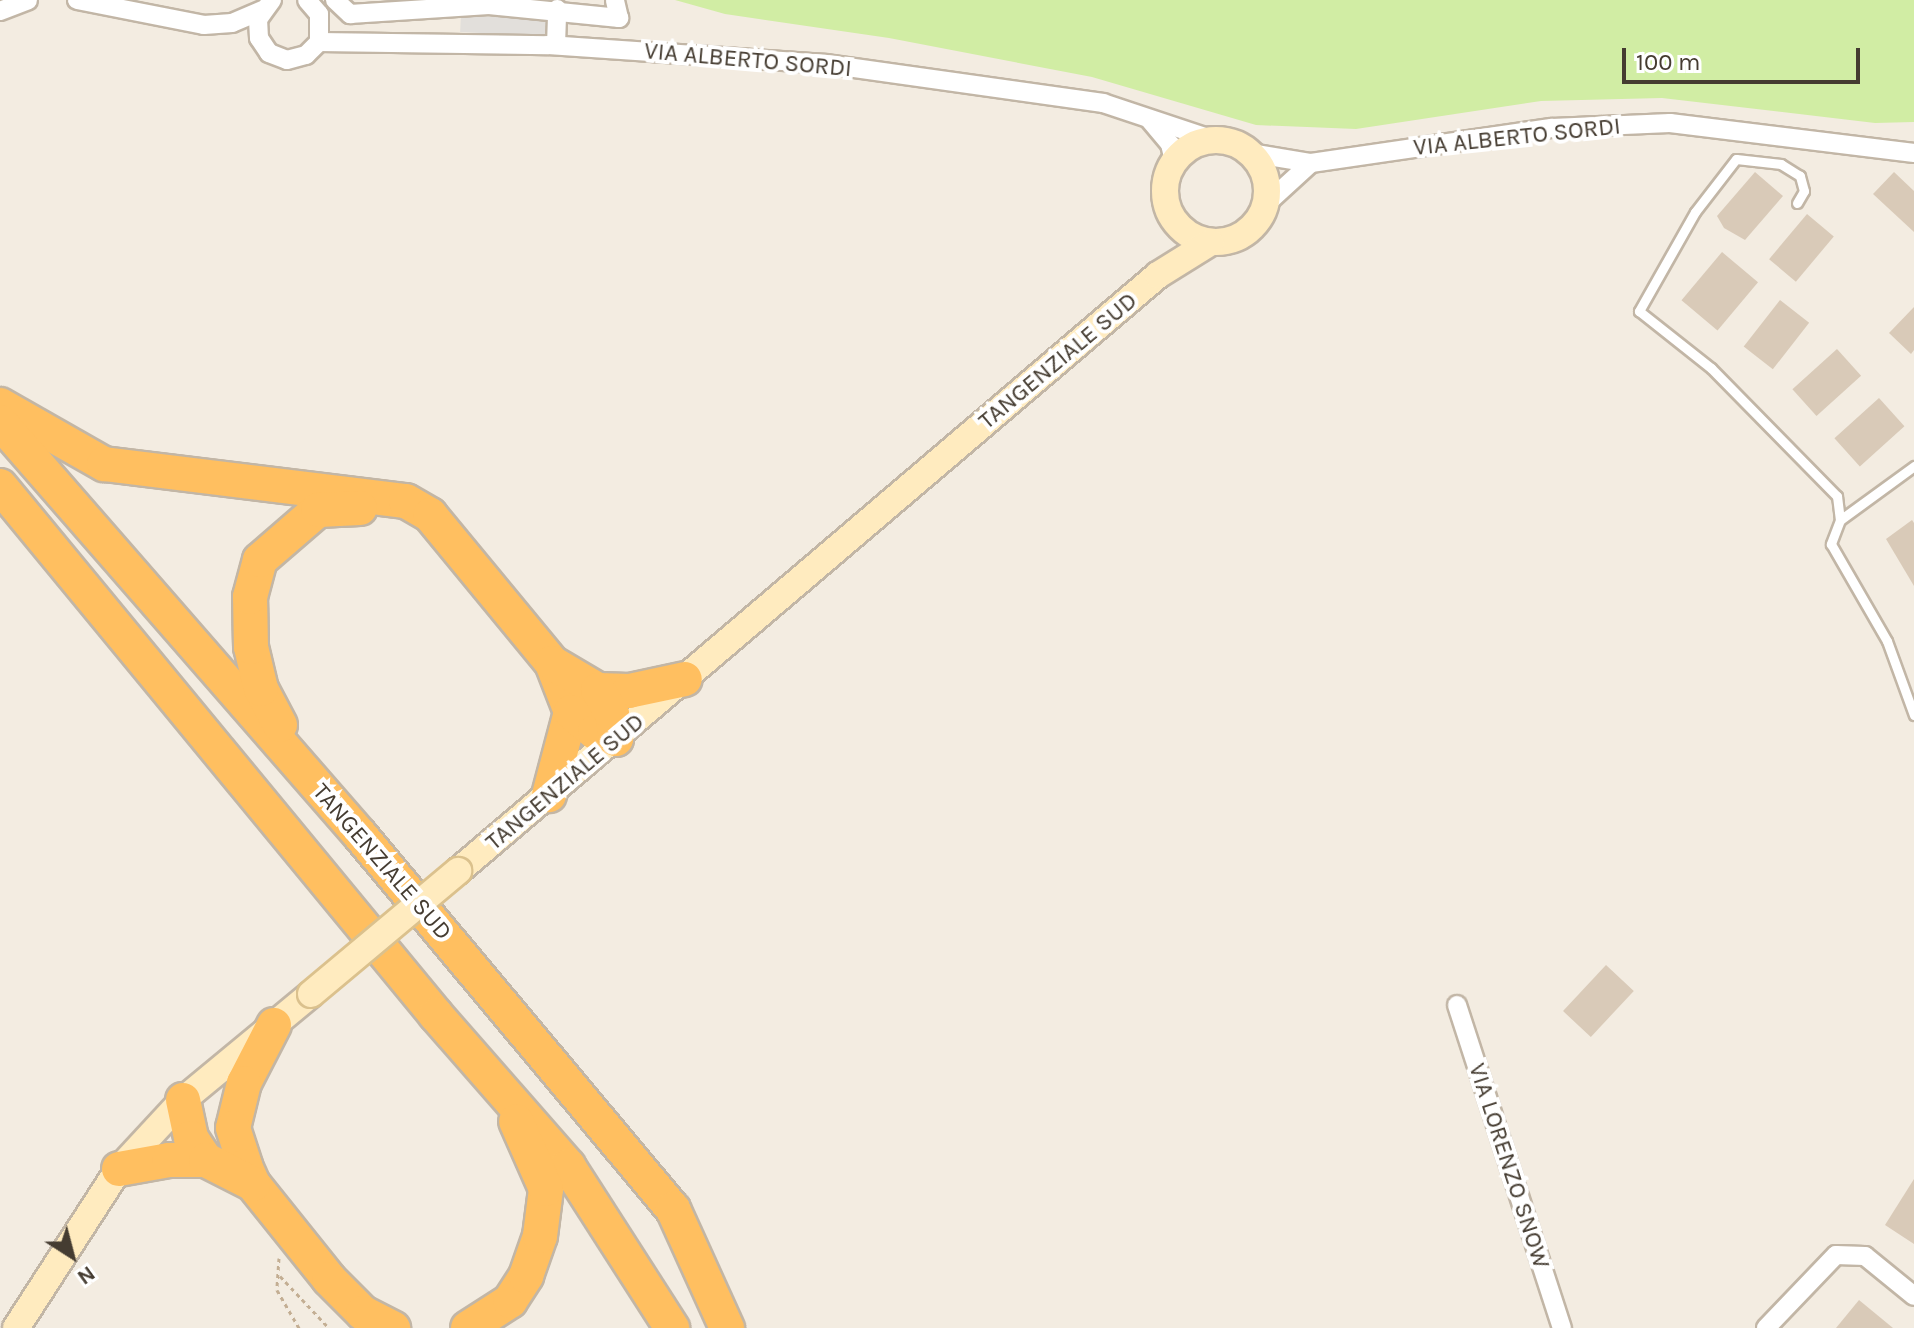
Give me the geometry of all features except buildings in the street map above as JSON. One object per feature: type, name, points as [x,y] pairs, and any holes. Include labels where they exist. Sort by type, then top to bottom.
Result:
[{"type":"highway","points":[[0,404],[104,464],[406,501],[454,539],[552,663],[571,712],[595,732],[616,739],[612,714],[598,690]]},
{"type":"highway","name":"TANGENZIALE SUD","points":[[0,422],[360,835],[673,1209],[727,1328]]},
{"type":"highway","points":[[0,486],[436,1015],[500,1084],[568,1166],[672,1328]]},
{"type":"highway","points":[[360,835],[274,717],[261,689],[251,647],[250,597],[260,560],[318,510],[350,507],[416,522],[482,578]]},
{"type":"highway","points":[[552,663],[598,690],[629,691],[685,679]]},
{"type":"highway","points":[[549,795],[571,712]]},
{"type":"highway","points":[[274,1025],[244,1083],[233,1128],[253,1184],[363,1313],[393,1328]]},
{"type":"highway","points":[[468,1328],[510,1301],[526,1276],[540,1236],[546,1189],[500,1084]]},
{"type":"highway","points":[[183,1100],[233,1128]]},
{"type":"highway","points":[[183,1100],[191,1138],[206,1160]]},
{"type":"highway","points":[[119,1169],[169,1160],[206,1160],[253,1184]]},
{"type":"street","points":[[0,11],[28,0]]},
{"type":"street","points":[[77,0],[182,22],[218,24],[267,5]]},
{"type":"street","points":[[307,0],[320,32]]},
{"type":"street","points":[[267,5],[257,28],[269,53]]},
{"type":"street","points":[[339,5],[363,15],[489,5],[617,9]]},
{"type":"street","points":[[556,45],[557,9]]},
{"type":"street","points":[[218,24],[269,53]]},
{"type":"street","name":"VIA ALBERTO SORDI","points":[[269,53],[297,59],[320,32],[349,39],[556,45],[826,64],[1103,103],[1144,114],[1214,140]]},
{"type":"street","points":[[1144,114],[1162,130],[1174,162]]},
{"type":"street","name":"VIA ALBERTO SORDI","points":[[1250,153],[1311,163],[1552,128],[1670,123],[1914,153]]},
{"type":"street","points":[[1266,204],[1263,171],[1250,153],[1214,140],[1191,146],[1174,162],[1165,189],[1180,228],[1211,242],[1239,237],[1251,229],[1266,204],[1311,163]]},
{"type":"street","name":"TANGENZIALE SUD","points":[[1158,275],[1180,228]]},
{"type":"street","name":"TANGENZIALE SUD","points":[[16,1328],[119,1169],[183,1100],[616,739],[1158,275],[1211,242]]},
{"type":"street","name":"VIA LORENZO SNOW","points":[[1457,1005],[1562,1328]]},
{"type":"street","points":[[1766,1328],[1836,1255],[1865,1256],[1914,1296]]},
{"type":"lane","points":[[1797,203],[1804,191],[1800,176],[1781,164],[1736,159],[1695,212],[1639,311],[1711,368],[1837,496],[1840,520],[1831,544],[1887,641],[1914,715]]},
{"type":"lane","points":[[1840,520],[1914,466]]},
{"type":"path","points":[[289,1229],[279,1252],[277,1290],[299,1328]]},
{"type":"path","points":[[278,1274],[329,1328]]},
{"type":"green space","points":[[675,0],[1914,0],[1914,122],[1875,123],[1662,98],[1541,101],[1356,129],[1256,125],[1092,77],[889,38],[725,14]]},
{"type":"shaded area","points":[[461,15],[548,20],[547,37],[460,32]]}]
